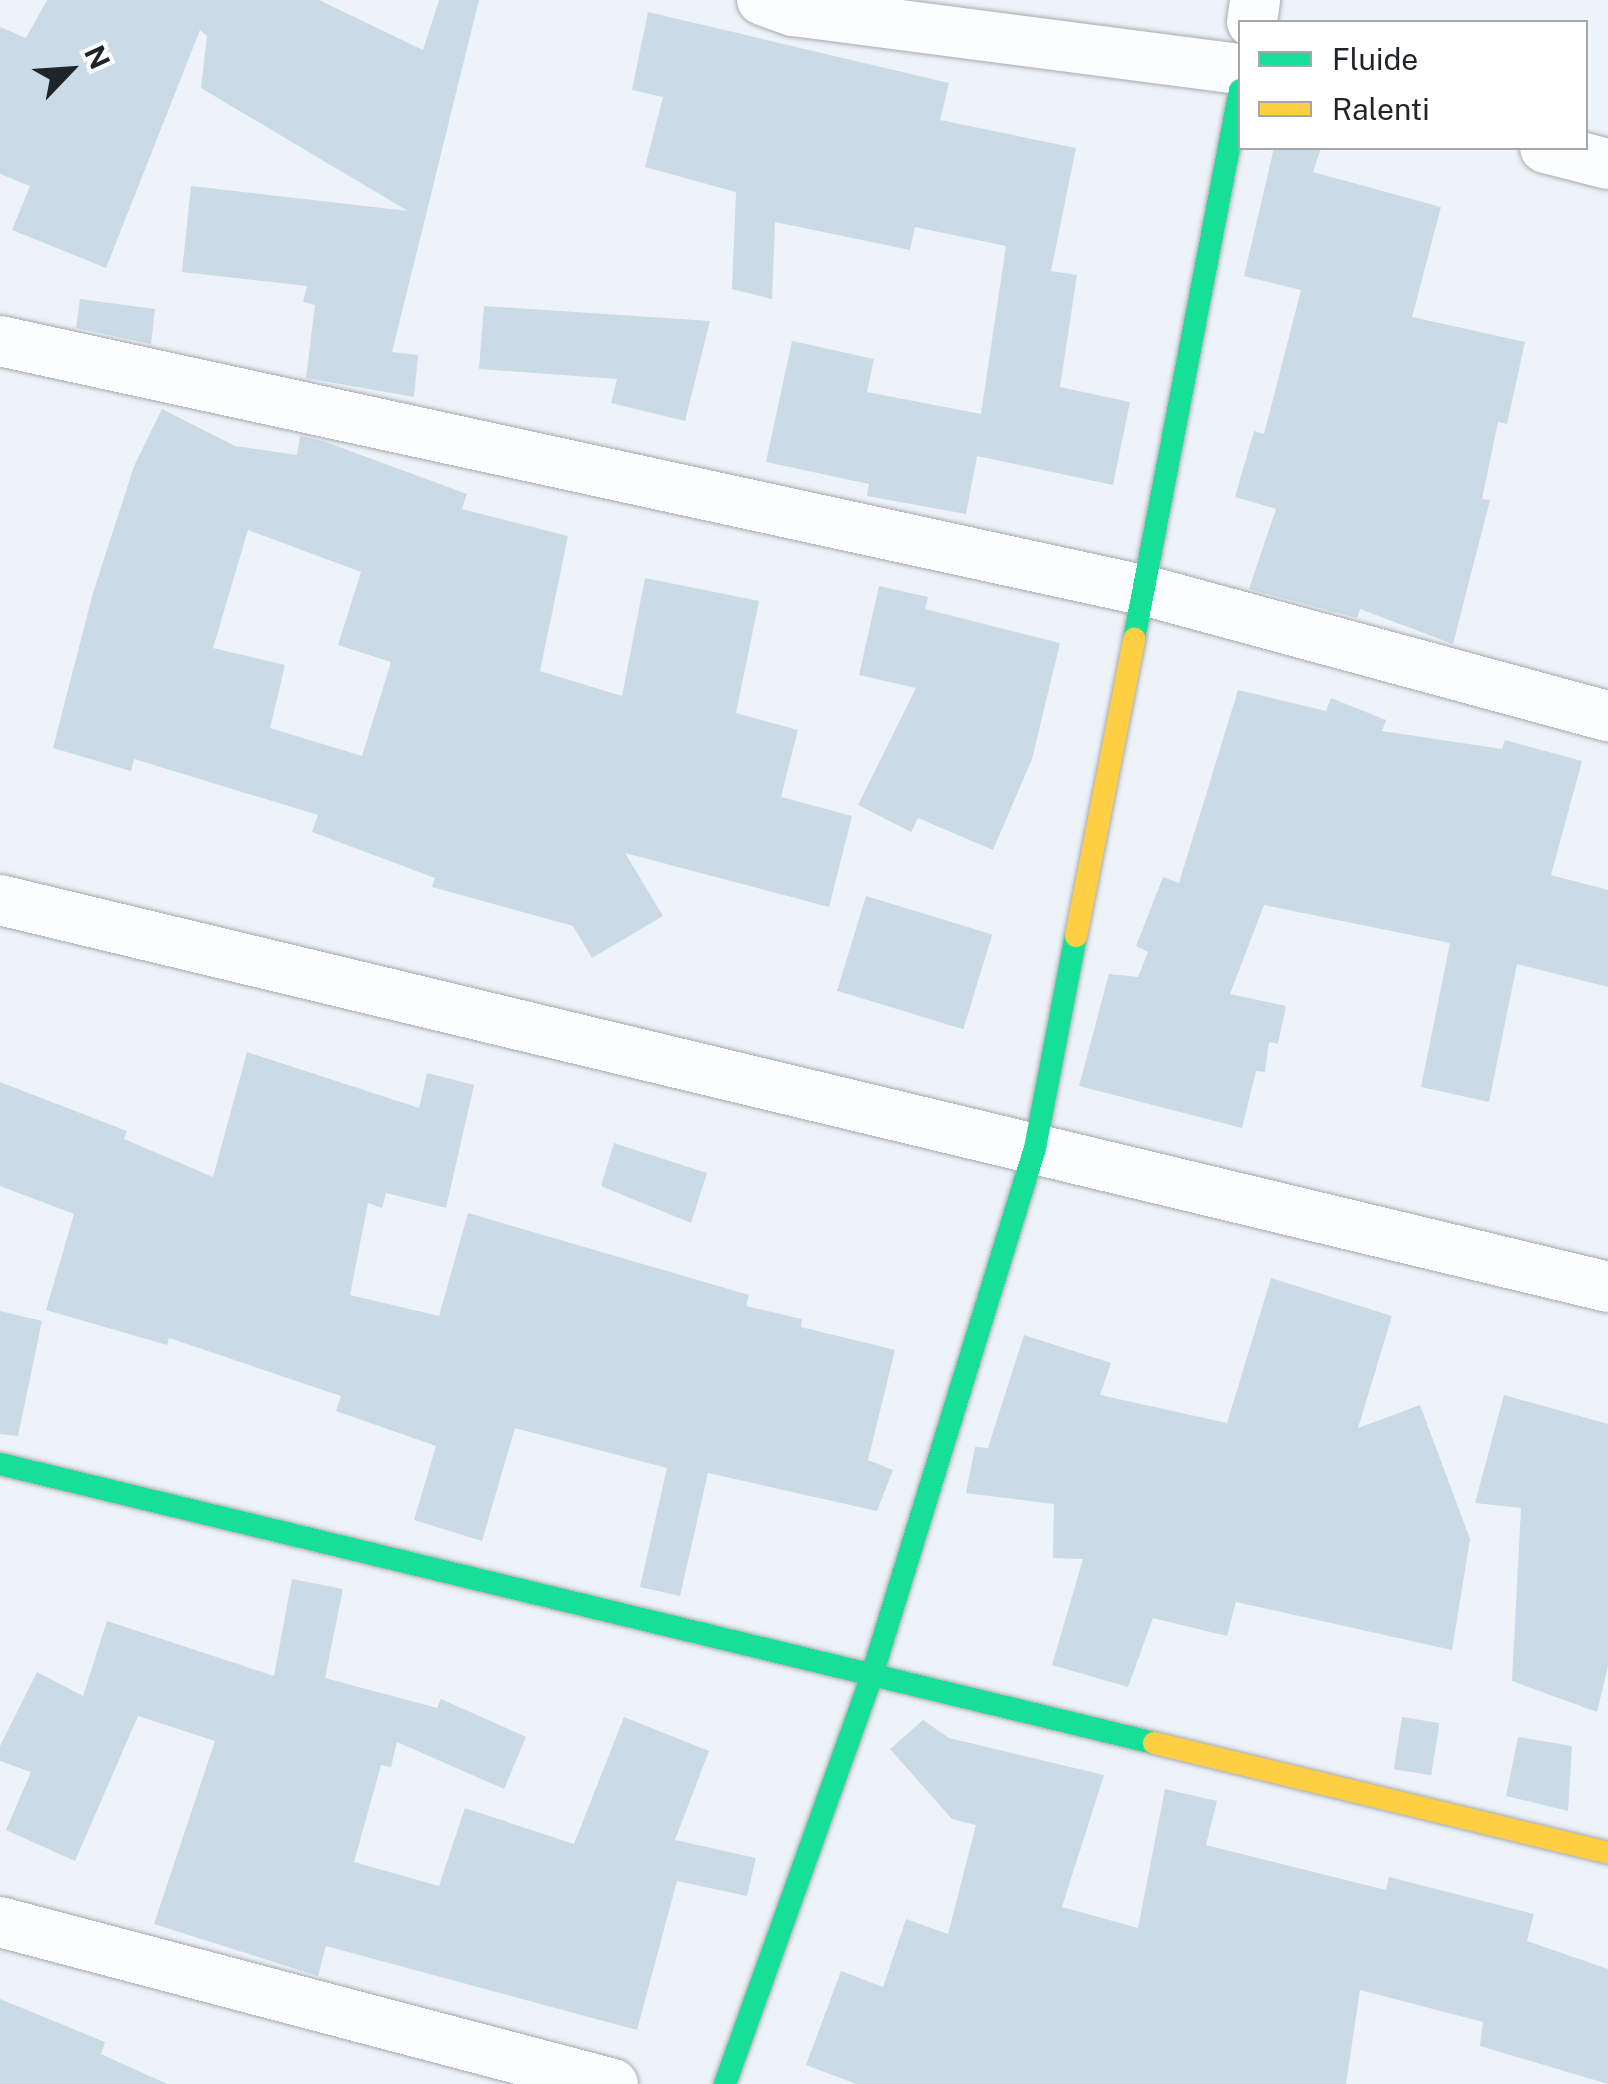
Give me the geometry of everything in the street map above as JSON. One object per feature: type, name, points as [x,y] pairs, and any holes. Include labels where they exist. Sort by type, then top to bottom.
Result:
[{"type":"street","points":[[762,0],[793,12],[1238,69]]},
{"type":"street","points":[[727,2084],[872,1675],[1036,1148],[1147,591],[1238,101]]},
{"type":"street","points":[[1552,150],[1608,164]]},
{"type":"street","points":[[0,342],[1147,591],[1608,716]]},
{"type":"street","points":[[0,900],[1608,1287]]},
{"type":"street","points":[[0,1464],[1608,1853]]},
{"type":"street","points":[[0,1922],[612,2084]]},
{"type":"building","points":[[47,0],[319,0],[423,50],[439,0],[479,0],[392,352],[418,355],[414,397],[306,378],[315,305],[303,302],[307,286],[182,272],[191,186],[408,211],[201,88],[207,36],[200,30],[106,268],[12,230],[30,186],[0,174],[0,27],[26,38]]},
{"type":"building","points":[[648,12],[949,83],[940,120],[1076,148],[1051,271],[1077,275],[1060,387],[1130,402],[1113,485],[977,456],[966,514],[867,496],[869,484],[766,462],[792,341],[874,359],[867,392],[981,414],[1006,246],[915,227],[910,250],[775,222],[772,299],[732,289],[736,192],[645,167],[663,97],[632,90]]},
{"type":"building","points":[[1274,150],[1320,150],[1313,172],[1441,207],[1412,317],[1525,342],[1507,424],[1498,422],[1482,499],[1490,500],[1453,644],[1360,609],[1357,618],[1249,589],[1276,509],[1235,497],[1254,431],[1264,434],[1301,290],[1244,276]]},
{"type":"building","points":[[80,299],[155,309],[151,344],[76,328]]},
{"type":"building","points":[[484,306],[710,321],[685,421],[611,403],[617,379],[479,369]]},
{"type":"building","points":[[162,409],[235,446],[297,455],[300,436],[323,441],[467,494],[462,509],[568,536],[540,671],[622,696],[645,578],[759,601],[736,713],[798,730],[781,797],[852,816],[829,907],[625,853],[663,916],[592,958],[573,926],[432,887],[435,878],[312,832],[318,815],[134,759],[131,771],[53,748],[93,593],[134,466]],"holes":[[[248,530],[361,572],[338,645],[391,662],[362,756],[270,728],[285,665],[213,648]]]},
{"type":"building","points":[[879,586],[928,597],[925,609],[1060,643],[1032,759],[993,850],[918,818],[911,832],[858,805],[916,688],[859,675]]},
{"type":"building","points":[[1238,690],[1326,711],[1331,698],[1386,720],[1382,731],[1502,749],[1505,740],[1582,761],[1551,875],[1608,890],[1608,987],[1517,964],[1489,1102],[1421,1087],[1450,943],[1264,905],[1230,994],[1286,1006],[1278,1044],[1269,1042],[1265,1072],[1256,1071],[1242,1128],[1079,1086],[1109,974],[1138,977],[1148,952],[1136,946],[1163,877],[1179,883]]},
{"type":"building","points":[[866,896],[992,935],[963,1029],[837,991]]},
{"type":"building","points":[[247,1052],[419,1108],[427,1073],[474,1085],[446,1208],[386,1193],[382,1208],[368,1203],[350,1295],[439,1316],[468,1213],[749,1295],[746,1306],[802,1319],[801,1327],[895,1350],[868,1460],[893,1470],[877,1511],[708,1473],[680,1596],[640,1587],[667,1468],[515,1428],[482,1541],[414,1520],[436,1446],[336,1411],[341,1396],[169,1338],[167,1345],[46,1310],[74,1214],[0,1186],[0,1082],[127,1131],[124,1139],[213,1177]]},
{"type":"building","points":[[614,1143],[707,1173],[691,1223],[601,1186]]},
{"type":"building","points":[[1271,1278],[1392,1316],[1358,1428],[1420,1405],[1470,1539],[1452,1650],[1236,1602],[1227,1636],[1153,1618],[1128,1687],[1052,1665],[1083,1559],[1053,1558],[1054,1504],[966,1493],[975,1447],[988,1448],[1024,1335],[1111,1363],[1100,1395],[1227,1423]]},
{"type":"building","points":[[0,1311],[42,1321],[18,1436],[0,1434]]},
{"type":"building","points":[[1504,1395],[1608,1424],[1608,1666],[1597,1712],[1512,1681],[1521,1508],[1475,1503]]},
{"type":"building","points":[[292,1579],[343,1589],[325,1678],[437,1708],[441,1699],[526,1737],[504,1789],[397,1742],[391,1767],[381,1765],[354,1862],[439,1886],[465,1808],[574,1844],[624,1717],[709,1751],[675,1840],[756,1858],[747,1896],[677,1881],[637,2030],[326,1946],[318,1976],[154,1924],[215,1741],[138,1716],[75,1861],[6,1830],[31,1772],[0,1761],[0,1746],[37,1672],[83,1696],[107,1621],[274,1676]]},
{"type":"building","points":[[1402,1717],[1440,1723],[1431,1775],[1394,1769]]},
{"type":"building","points":[[923,1720],[949,1738],[1104,1775],[1062,1907],[1138,1928],[1165,1789],[1217,1801],[1206,1845],[1386,1890],[1389,1877],[1534,1914],[1527,1941],[1608,1969],[1608,2084],[1480,2046],[1483,2022],[1360,1990],[1346,2084],[856,2084],[806,2065],[841,1971],[883,1987],[906,1919],[948,1934],[976,1825],[952,1819],[890,1749]]},
{"type":"building","points":[[1518,1737],[1572,1746],[1568,1811],[1506,1796]]},
{"type":"building","points":[[0,1999],[105,2042],[101,2054],[167,2084],[0,2084]]},
{"type":"traffic: fast","points":[[1134,639],[1238,100]]},
{"type":"traffic: fast","points":[[725,2084],[872,1675],[1035,1148],[1076,936]]},
{"type":"traffic: fast","points":[[0,1464],[1154,1743]]},
{"type":"traffic: slow","points":[[1076,936],[1134,639]]},
{"type":"traffic: slow","points":[[1154,1743],[1608,1853]]}]
